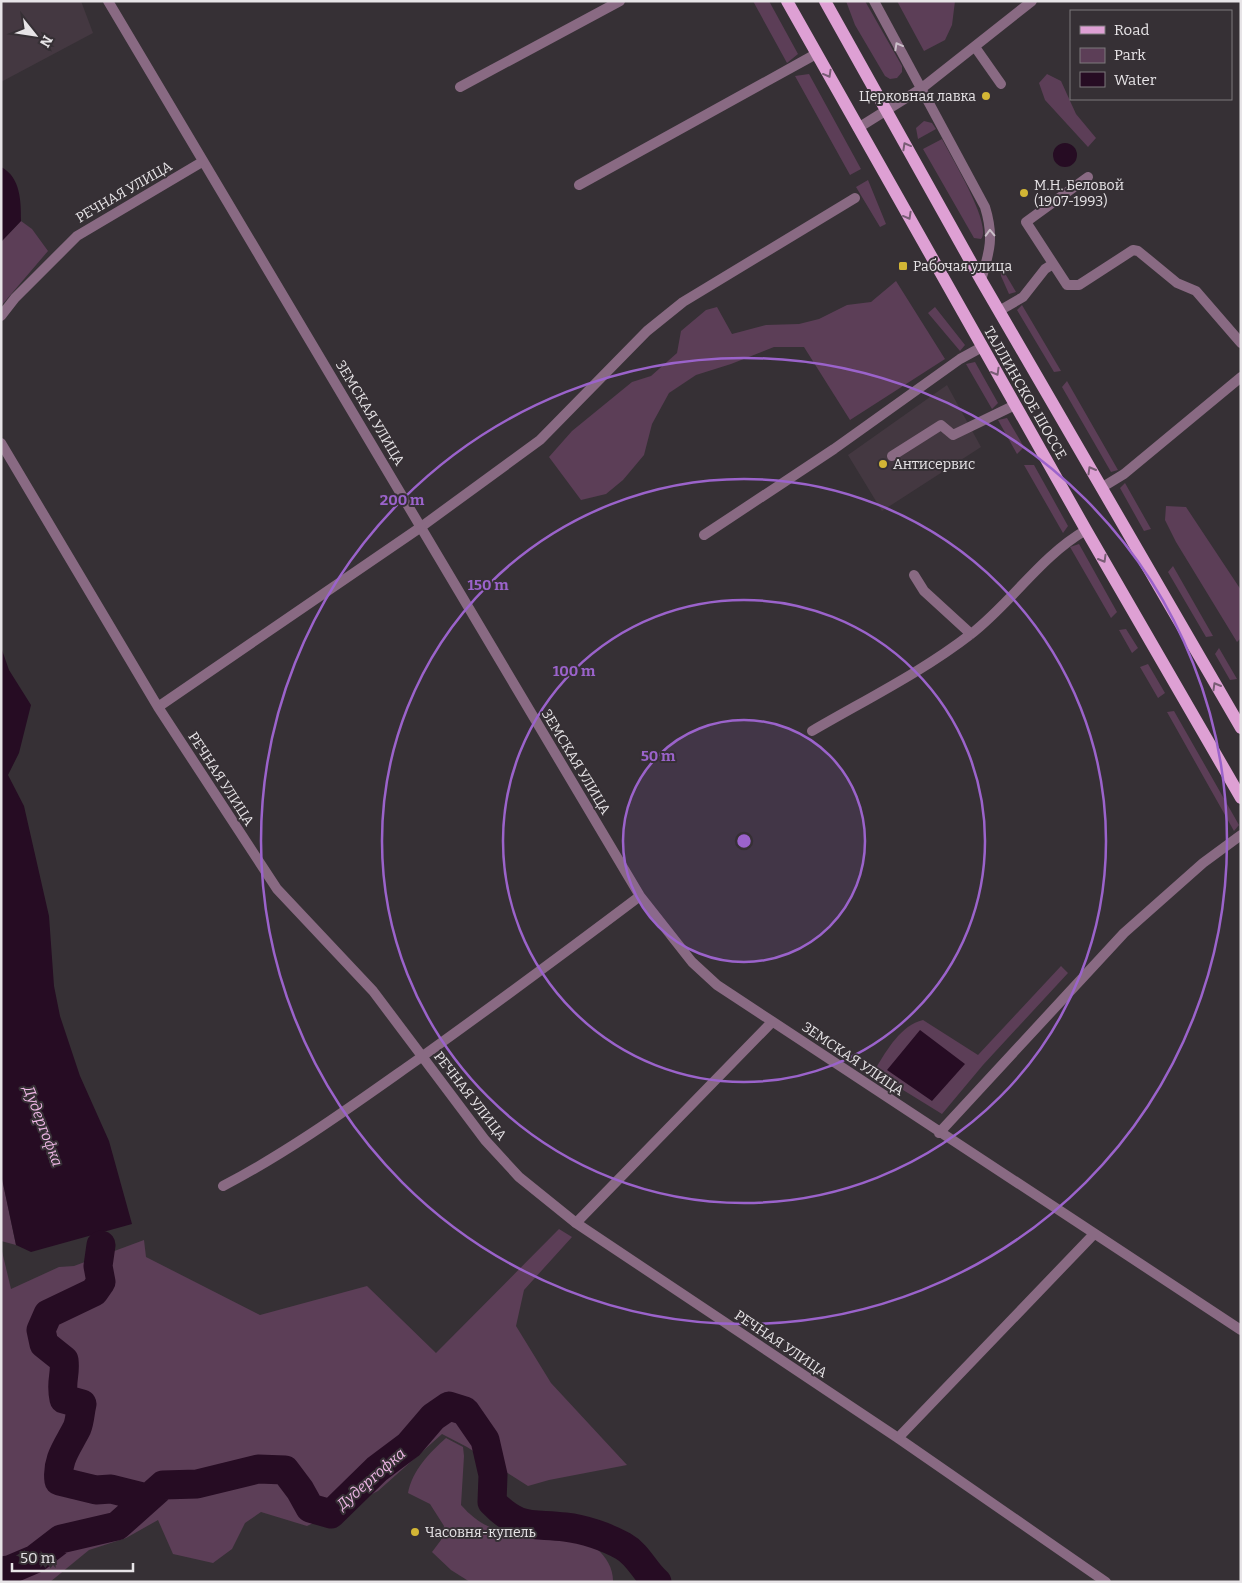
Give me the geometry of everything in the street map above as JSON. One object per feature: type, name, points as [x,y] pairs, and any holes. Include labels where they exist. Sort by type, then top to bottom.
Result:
[{"type":"main road","name":"ТАЛЛИНСКОЕ ШОССЕ","points":[[787,1],[1086,530],[1241,798]]},
{"type":"main road","name":"ТАЛЛИНСКОЕ ШОССЕ","points":[[825,1],[981,280],[1241,728]]},
{"type":"street","name":"ЗЕМСКАЯ УЛИЦА","points":[[108,1],[640,896],[692,962],[717,985],[772,1022],[1241,1330]]},
{"type":"street","points":[[460,87],[620,1]]},
{"type":"street","points":[[874,1],[985,206],[991,227],[991,247],[981,280]]},
{"type":"street","points":[[858,128],[922,88],[1032,1]]},
{"type":"street","points":[[975,47],[1001,84]]},
{"type":"street","points":[[579,185],[816,54]]},
{"type":"street","name":"РЕЧНАЯ УЛИЦА","points":[[1,316],[15,298],[77,236],[202,162]]},
{"type":"street","points":[[1088,177],[1026,222],[1066,285],[1079,285],[1132,250],[1138,251],[1177,283],[1196,291],[1241,343]]},
{"type":"street","points":[[158,708],[421,527],[540,440],[635,343],[683,302],[855,198]]},
{"type":"street","points":[[999,311],[1023,297],[1045,269],[1053,264]]},
{"type":"street","points":[[704,535],[834,449],[960,360],[982,347]]},
{"type":"street","points":[[1102,488],[1124,474],[1241,377]]},
{"type":"street","points":[[892,456],[941,425],[954,435],[1015,405]]},
{"type":"street","name":"РЕЧНАЯ УЛИЦА","points":[[1,443],[158,708],[277,889],[373,991],[485,1140],[519,1177],[576,1223],[898,1438],[1106,1582]]},
{"type":"street","points":[[812,731],[904,678],[971,634],[1008,602],[1059,546],[1086,530]]},
{"type":"street","points":[[914,575],[924,591],[971,634]]},
{"type":"street","points":[[939,1133],[1124,933],[1203,862],[1241,835]]},
{"type":"street","points":[[223,1186],[324,1124],[422,1056],[542,971],[640,896]]},
{"type":"street","points":[[576,1223],[772,1022]]},
{"type":"street","points":[[898,1438],[1094,1234]]},
{"type":"shaded area","points":[[1,1],[81,1],[93,33],[1,82]]},
{"type":"shaded area","points":[[947,385],[981,447],[882,511],[848,455]]},
{"type":"green space","points":[[753,1],[769,1],[798,54],[787,63]]},
{"type":"green space","points":[[846,1],[865,1],[902,66],[902,72],[897,78],[890,79],[885,76],[855,25]]},
{"type":"green space","points":[[897,1],[955,1],[952,25],[945,40],[924,51]]},
{"type":"green space","points":[[809,74],[861,169],[850,175],[795,76]]},
{"type":"green space","points":[[1047,74],[1061,81],[1076,114],[1096,138],[1088,147],[1045,100],[1039,83]]},
{"type":"green space","points":[[924,121],[932,123],[936,129],[918,139],[916,128]]},
{"type":"green space","points":[[942,139],[976,205],[983,231],[981,239],[974,238],[923,149]]},
{"type":"green space","points":[[868,180],[886,224],[880,227],[856,187]]},
{"type":"green space","points":[[21,221],[32,229],[48,251],[1,306],[1,242]]},
{"type":"green space","points":[[1000,265],[1016,292],[1009,294],[1001,276]]},
{"type":"green space","points":[[896,281],[945,359],[850,420],[804,347],[774,347],[696,375],[669,393],[652,424],[644,455],[623,480],[606,494],[581,500],[549,457],[572,431],[632,382],[651,376],[677,353],[681,331],[706,310],[717,307],[732,334],[766,325],[799,324],[819,319],[847,305],[871,302]]},
{"type":"green space","points":[[1022,305],[1061,371],[1054,372],[1017,310]]},
{"type":"green space","points":[[935,307],[965,345],[960,351],[928,313]]},
{"type":"green space","points":[[975,362],[998,403],[992,409],[966,364]]},
{"type":"green space","points":[[1067,381],[1118,470],[1111,472],[1062,387]]},
{"type":"green space","points":[[1007,418],[1024,447],[1017,454],[998,420]]},
{"type":"green space","points":[[1024,465],[1034,465],[1068,526],[1063,533]]},
{"type":"green space","points":[[1125,483],[1151,529],[1144,531],[1120,488]]},
{"type":"green space","points":[[1166,506],[1186,507],[1241,590],[1241,638],[1237,642],[1176,542],[1165,520]]},
{"type":"green space","points":[[1079,544],[1117,612],[1111,618],[1070,547]]},
{"type":"green space","points":[[1173,566],[1213,636],[1206,637],[1168,572]]},
{"type":"green space","points":[[1126,629],[1138,648],[1132,653],[1119,630]]},
{"type":"green space","points":[[1219,648],[1237,679],[1230,680],[1215,654]]},
{"type":"green space","points":[[1148,664],[1165,693],[1158,698],[1140,667]]},
{"type":"green space","points":[[1174,711],[1239,825],[1234,831],[1167,712]]},
{"type":"green space","points":[[1061,966],[1068,973],[983,1065],[942,1114],[882,1077],[876,1068],[895,1039],[908,1027],[923,1020],[978,1055]]},
{"type":"green space","points":[[1,1174],[16,1245],[1,1241]]},
{"type":"green space","points":[[559,1229],[572,1237],[524,1290],[516,1326],[551,1383],[627,1465],[549,1480],[528,1486],[467,1447],[442,1434],[378,1491],[307,1526],[261,1512],[245,1523],[232,1549],[213,1563],[173,1554],[158,1520],[126,1538],[89,1550],[50,1582],[1,1582],[1,1247],[11,1289],[59,1267],[74,1266],[144,1240],[146,1257],[260,1315],[367,1286],[436,1353]]},
{"type":"green space","points":[[446,1438],[463,1447],[461,1505],[473,1517],[500,1531],[517,1535],[563,1533],[581,1538],[604,1556],[609,1564],[613,1582],[470,1582],[451,1570],[432,1552],[441,1540],[444,1526],[430,1504],[408,1493],[413,1477],[428,1456]]},
{"type":"water","points":[[1065,143],[1074,146],[1077,155],[1074,164],[1065,167],[1056,164],[1053,155],[1056,146]]},
{"type":"water","points":[[1,167],[8,171],[16,183],[20,198],[21,221],[1,242]]},
{"type":"water","points":[[1,647],[9,670],[31,705],[19,753],[8,775],[24,806],[49,916],[54,986],[60,1016],[80,1076],[109,1141],[132,1224],[31,1252],[16,1245],[1,1174]]},
{"type":"water","points":[[920,1030],[965,1064],[932,1101],[887,1070]]},
{"type":"waterway","name":"Дудергофка","points":[[101,1245],[98,1266],[101,1282],[94,1292],[48,1314],[41,1330],[44,1344],[64,1360],[64,1399],[82,1404],[77,1428],[59,1466],[59,1481],[96,1490],[111,1489],[147,1498]]},
{"type":"waterway","name":"Дудергофка","points":[[1,1571],[9,1570],[35,1559],[61,1539],[117,1526],[163,1485],[197,1484],[258,1469],[285,1470],[300,1490],[310,1508],[331,1514],[377,1469],[409,1445],[433,1417],[449,1406],[465,1411],[485,1440],[493,1475],[492,1502],[501,1511],[526,1524],[572,1528],[610,1540],[629,1550],[657,1582]]},
{"type":"place","name":"Церковная лавка","points":[[986,96]]},
{"type":"place","name":"М.Н. Беловой (1907-1993)","points":[[1024,193]]},
{"type":"place","name":"Рабочая улица","points":[[903,266]]},
{"type":"place","name":"Антисервис","points":[[883,464]]},
{"type":"place","name":"Часовня-купель","points":[[415,1532]]}]
